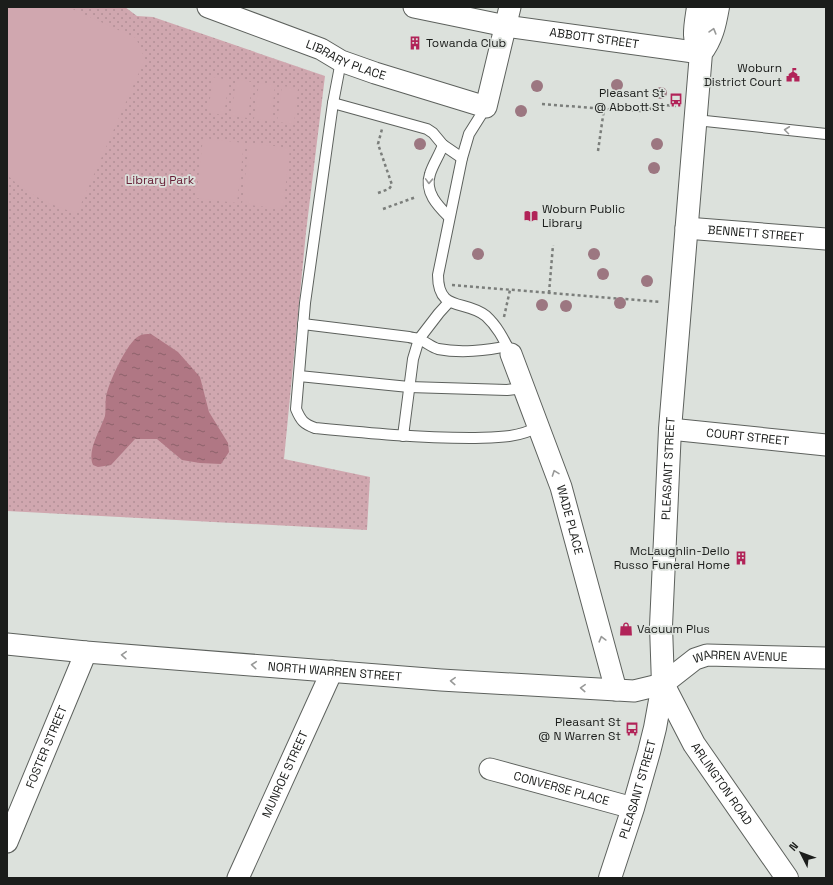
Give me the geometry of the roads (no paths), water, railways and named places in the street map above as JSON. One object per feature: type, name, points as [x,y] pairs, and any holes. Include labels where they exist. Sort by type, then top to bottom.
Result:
[{"type":"main road","name":"PLEASANT STREET","points":[[698,7],[695,37],[696,44],[701,53]]},
{"type":"main road","name":"PLEASANT STREET","points":[[610,878],[633,808],[653,738],[663,684],[661,626],[670,429],[686,228],[701,53],[710,41],[718,7]]},
{"type":"main road","name":"ARLINGTON ROAD","points":[[663,684],[694,744],[787,878]]},
{"type":"street","name":"LIBRARY PLACE","points":[[208,7],[321,49],[340,61],[486,107]]},
{"type":"street","points":[[414,7],[508,16],[486,107]]},
{"type":"street","name":"ABBOTT STREET","points":[[508,16],[701,53]]},
{"type":"street","name":"BENNETT STREET","points":[[686,228],[826,239]]},
{"type":"street","name":"WADE PLACE","points":[[509,350],[561,487],[616,690]]},
{"type":"street","name":"COURT STREET","points":[[670,429],[826,445]]},
{"type":"street","name":"NORTH WARREN STREET","points":[[7,644],[86,652],[441,680],[616,690],[639,690],[663,684]]},
{"type":"street","name":"FOSTER STREET","points":[[7,842],[86,652]]},
{"type":"street","name":"WARREN AVENUE","points":[[663,684],[695,659],[707,655],[826,658]]},
{"type":"street","name":"MUNROE STREET","points":[[238,878],[332,671]]},
{"type":"street","name":"CONVERSE PLACE","points":[[490,769],[633,808]]},
{"type":"lane","points":[[340,61],[309,271],[296,409],[300,419],[306,424],[316,428],[443,438],[502,437],[524,434],[538,427]]},
{"type":"lane","points":[[333,103],[426,129],[433,133],[443,145],[462,158]]},
{"type":"lane","points":[[486,107],[469,134],[462,158],[449,217],[438,275],[438,284],[443,296],[448,302],[474,309],[485,316],[498,328],[509,350]]},
{"type":"lane","points":[[696,120],[826,134]]},
{"type":"lane","points":[[443,145],[439,157],[430,173],[428,184],[434,200],[449,217]]},
{"type":"lane","points":[[403,436],[413,359],[420,339],[438,313],[448,302]]},
{"type":"lane","points":[[304,324],[420,339],[437,348],[450,350],[509,350]]},
{"type":"lane","points":[[299,376],[409,387],[507,390],[524,388]]},
{"type":"water","points":[[151,334],[178,352],[200,377],[209,412],[228,443],[229,452],[221,464],[182,460],[157,439],[135,439],[111,465],[98,467],[93,465],[93,447],[105,416],[106,397],[114,374],[129,346],[134,340],[139,336]]},
{"type":"place","name":"Towanda Club","points":[[415,43]]},
{"type":"place","name":"Woburn District Court","points":[[793,75]]},
{"type":"place","name":"Pleasant St @ Abbott St","points":[[676,100]]},
{"type":"place","name":"Woburn Public Library","points":[[531,216]]},
{"type":"place","name":"McLaughlin-Dello Russo Funeral Home","points":[[741,558]]},
{"type":"place","name":"Vacuum Plus","points":[[626,629]]},
{"type":"place","name":"Pleasant St @ N Warren St","points":[[632,729]]},
{"type":"park label","name":"Library Park","points":[[160,180]]}]
